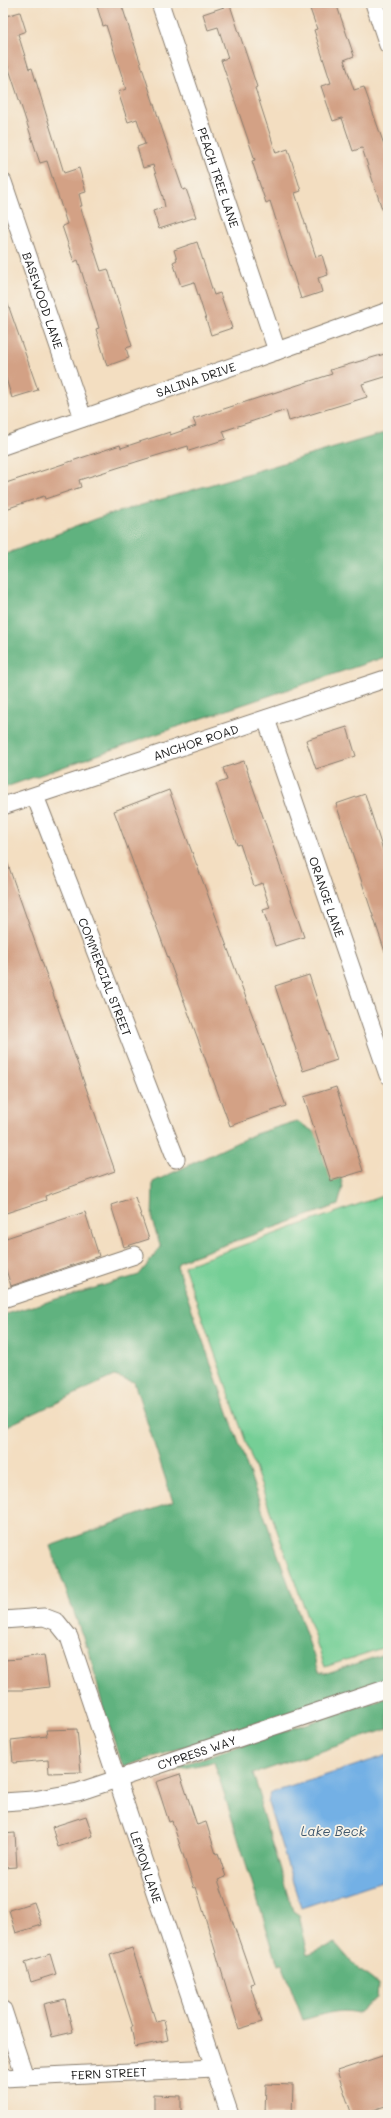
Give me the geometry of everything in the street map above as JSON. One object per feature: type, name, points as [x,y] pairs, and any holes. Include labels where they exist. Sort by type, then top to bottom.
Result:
[{"type":"street","name":"PEACH TREE LANE","points":[[160,3],[277,351]]},
{"type":"street","points":[[374,3],[388,45]]},
{"type":"street","name":"BASEWOOD LANE","points":[[3,182],[83,418]]},
{"type":"street","name":"SALINA DRIVE","points":[[3,446],[388,311]]},
{"type":"street","name":"ANCHOR ROAD","points":[[3,806],[388,678]]},
{"type":"street","name":"ORANGE LANE","points":[[266,719],[388,1074]]},
{"type":"street","name":"COMMERCIAL STREET","points":[[35,796],[176,1159]]},
{"type":"street","points":[[3,1298],[135,1255]]},
{"type":"street","name":"LEMON LANE","points":[[3,1620],[44,1617],[57,1622],[69,1637],[230,2115]]},
{"type":"street","name":"CYPRESS WAY","points":[[3,1802],[34,1800],[78,1792],[388,1688]]},
{"type":"street","points":[[3,2010],[25,2077]]},
{"type":"street","name":"FERN STREET","points":[[3,2078],[214,2068]]},
{"type":"green space","points":[[388,432],[388,656],[191,722],[3,788],[3,555],[101,517]]},
{"type":"green space","points":[[297,1121],[333,1144],[343,1187],[338,1205],[182,1260],[178,1263],[177,1267],[319,1671],[327,1673],[388,1653],[388,1680],[123,1767],[104,1711],[88,1647],[86,1646],[50,1546],[173,1502],[134,1382],[114,1376],[7,1426],[3,1417],[3,1315],[139,1275],[161,1247],[152,1221],[153,1182],[255,1134]]},
{"type":"green space","points":[[388,1194],[388,1646],[325,1667],[184,1266]]},
{"type":"green space","points":[[388,1697],[388,1729],[253,1774],[261,1799],[260,1806],[293,1911],[299,1915],[308,1954],[335,1943],[357,1968],[378,1984],[377,1998],[358,2013],[344,2011],[323,2014],[303,2020],[282,1964],[278,1965],[214,1762],[151,1775]]},
{"type":"water","name":"Lake Beck","points":[[388,1755],[388,1879],[301,1908],[268,1803],[271,1793]]},
{"type":"building","points":[[96,3],[121,3],[183,190],[186,189],[196,217],[159,229],[153,211],[165,207],[163,197],[153,165],[143,168],[137,147],[145,144],[137,119],[128,122],[118,92],[126,89],[106,25],[103,26]]},
{"type":"building","points":[[308,3],[336,3],[354,56],[344,60],[354,90],[364,87],[388,156],[388,218],[385,218],[362,148],[353,151],[342,118],[333,121],[321,86],[331,83],[314,30],[317,29]]},
{"type":"building","points":[[230,5],[257,87],[255,88],[276,153],[288,149],[301,191],[295,193],[316,257],[322,255],[328,275],[318,278],[322,292],[301,299],[270,201],[266,203],[252,161],[255,160],[221,60],[228,58],[218,27],[208,30],[203,14]]},
{"type":"building","points":[[20,12],[26,31],[18,34],[29,69],[32,68],[64,173],[79,168],[86,192],[79,194],[82,206],[80,206],[101,271],[108,269],[132,346],[126,348],[129,358],[107,366],[96,329],[99,328],[78,260],[74,262],[62,226],[67,224],[47,161],[40,163],[6,60],[3,61],[3,17]]},
{"type":"building","points":[[197,242],[214,295],[220,293],[232,328],[211,335],[194,282],[181,286],[173,262],[177,260],[174,250]]},
{"type":"building","points":[[3,299],[6,299],[38,390],[12,398],[3,369]]},
{"type":"building","points":[[388,353],[388,376],[362,384],[367,397],[289,421],[286,410],[223,431],[226,439],[189,451],[188,446],[79,480],[81,487],[45,499],[44,496],[3,510],[3,484],[120,445],[121,448],[170,432],[170,435],[196,426],[193,419],[332,374],[330,370]]},
{"type":"building","points":[[347,727],[356,756],[316,769],[306,740]]},
{"type":"building","points":[[244,761],[304,937],[275,946],[263,910],[270,908],[262,883],[254,886],[240,844],[237,845],[216,784],[227,780],[223,768]]},
{"type":"building","points":[[169,790],[286,1106],[230,1126],[114,811]]},
{"type":"building","points":[[365,794],[388,866],[388,952],[385,952],[336,804]]},
{"type":"building","points":[[3,856],[5,856],[115,1171],[45,1196],[46,1200],[3,1214]]},
{"type":"building","points":[[309,975],[337,1060],[303,1071],[275,986]]},
{"type":"building","points":[[336,1087],[363,1171],[331,1181],[304,1097]]},
{"type":"building","points":[[135,1197],[149,1239],[124,1247],[111,1205]]},
{"type":"building","points":[[85,1212],[99,1256],[11,1286],[3,1260],[3,1239]]},
{"type":"building","points":[[44,1655],[49,1687],[24,1690],[3,1690],[3,1660]]},
{"type":"building","points":[[77,1729],[81,1772],[49,1773],[48,1760],[13,1763],[11,1740],[47,1736],[46,1730]]},
{"type":"building","points":[[180,1774],[197,1825],[206,1822],[216,1854],[218,1853],[226,1877],[218,1880],[254,1983],[250,1984],[262,2022],[239,2029],[196,1887],[194,1888],[172,1821],[169,1822],[156,1782]]},
{"type":"building","points":[[86,1816],[93,1836],[58,1847],[52,1827]]},
{"type":"building","points":[[15,1833],[17,1867],[3,1868],[3,1834]]},
{"type":"building","points":[[34,1902],[42,1925],[16,1933],[9,1910]]},
{"type":"building","points":[[132,1948],[156,2022],[164,2020],[168,2040],[135,2047],[131,2027],[133,2027],[110,1955]]},
{"type":"building","points":[[50,1954],[56,1974],[31,1982],[25,1962]]},
{"type":"building","points":[[65,1999],[73,2032],[52,2037],[44,2004]]},
{"type":"building","points":[[388,2054],[388,2105],[359,2115],[352,2115],[337,2071]]},
{"type":"building","points":[[266,2084],[293,2085],[292,2115],[265,2115]]},
{"type":"building","points":[[154,2095],[181,2096],[181,2115],[154,2115]]}]
